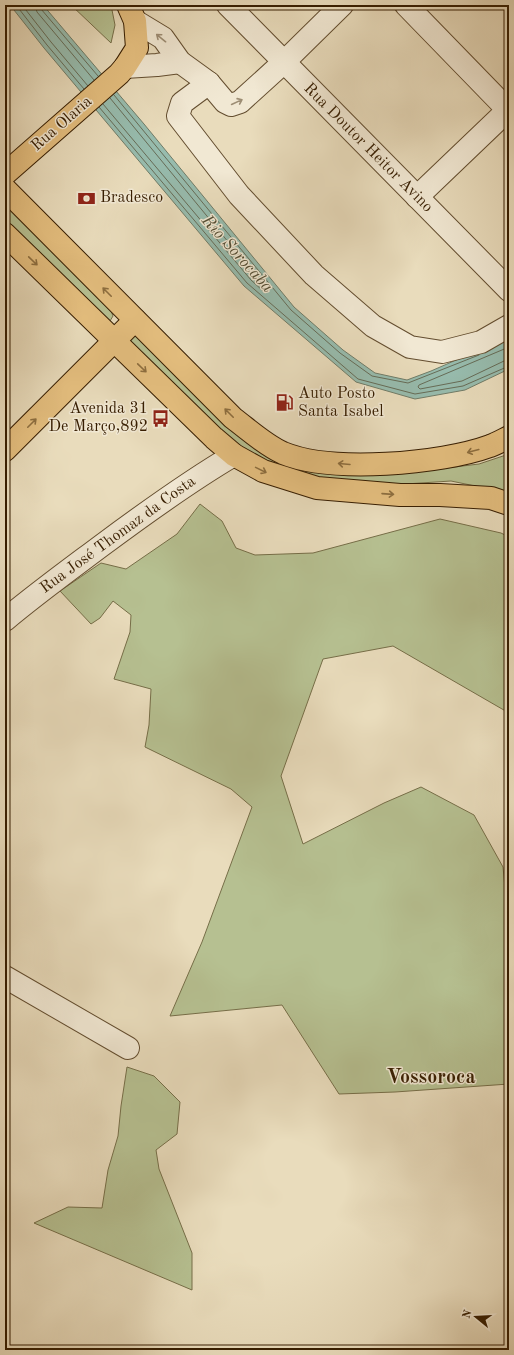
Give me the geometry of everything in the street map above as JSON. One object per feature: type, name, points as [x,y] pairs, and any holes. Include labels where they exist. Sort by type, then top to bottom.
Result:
[{"type":"main road","name":"Rua Olaria","points":[[5,174],[122,70],[136,48],[131,13]]},
{"type":"main road","points":[[5,189],[233,418],[263,441],[282,453],[305,460],[348,464],[407,462],[450,457],[490,446],[509,437]]},
{"type":"main road","points":[[5,234],[214,438],[234,455],[263,471],[317,488],[400,495],[440,495],[491,498],[509,504]]},
{"type":"main road","points":[[5,450],[135,320]]},
{"type":"street","name":"Rua Doutor Heitor Avino","points":[[228,5],[509,290]]},
{"type":"street","points":[[131,13],[163,38],[180,62],[209,83],[224,102],[231,105],[240,102],[284,62],[342,5]]},
{"type":"street","points":[[406,5],[509,110],[417,197]]},
{"type":"street","points":[[122,70],[180,62]]},
{"type":"street","points":[[209,83],[182,103],[178,116],[239,195],[314,275],[373,326],[410,347],[442,352],[481,342],[509,326]]},
{"type":"street","name":"Rua José Thomaz da Costa","points":[[5,620],[32,597],[137,519],[206,471],[234,455]]},
{"type":"street","points":[[5,977],[128,1048]]},
{"type":"shaded area","points":[[71,5],[111,5],[115,25],[111,43]]},
{"type":"shaded area","points":[[5,203],[111,311],[113,316],[110,321],[105,324],[5,226]]},
{"type":"shaded area","points":[[136,331],[272,456],[430,470],[479,464],[509,454],[509,493],[451,481],[390,485],[293,476],[226,443],[127,341]]},
{"type":"shaded area","points":[[200,504],[222,521],[236,548],[255,555],[313,553],[440,519],[501,533],[509,537],[509,713],[393,646],[323,659],[281,776],[303,844],[384,803],[421,787],[474,815],[503,867],[509,929],[509,1084],[395,1092],[339,1094],[282,1005],[170,1016],[202,942],[252,807],[231,789],[145,747],[149,725],[151,689],[114,679],[130,632],[131,615],[113,601],[100,618],[91,624],[60,591],[101,563],[126,569],[177,534]]},
{"type":"shaded area","points":[[127,1067],[154,1076],[180,1102],[177,1134],[156,1150],[159,1169],[192,1253],[192,1290],[34,1223],[68,1207],[102,1208],[108,1170],[118,1136]]},
{"type":"water","name":"Rio Sorocaba","points":[[10,5],[43,5],[144,124],[294,307],[343,350],[375,373],[407,380],[509,337],[509,369],[465,390],[415,399],[356,382],[244,286],[44,48]]},
{"type":"place","name":"Bradesco","points":[[87,198]]},
{"type":"place","name":"Auto Posto Santa Isabel","points":[[285,403]]},
{"type":"place","name":"Avenida 31 De Março,892","points":[[161,418]]},
{"type":"district","name":"Vossoroca","points":[[431,1078]]}]
